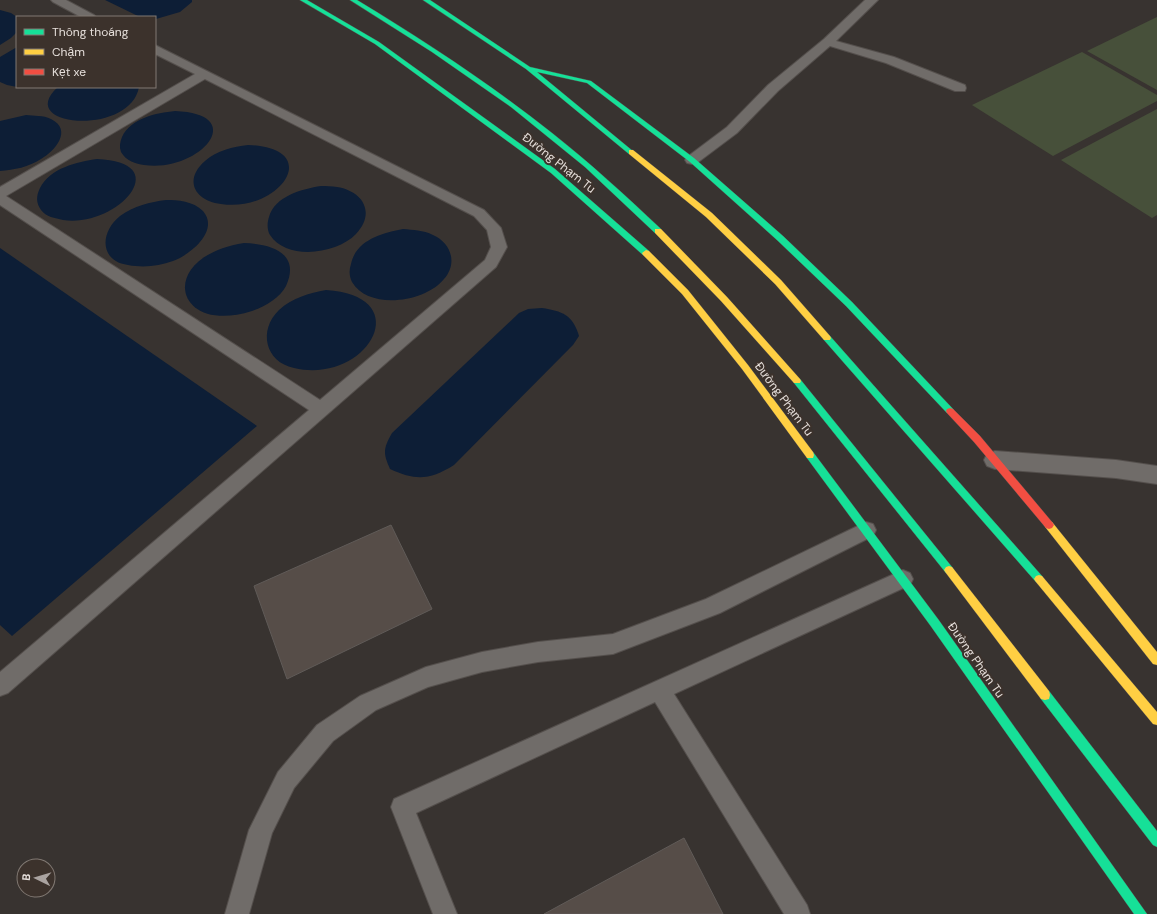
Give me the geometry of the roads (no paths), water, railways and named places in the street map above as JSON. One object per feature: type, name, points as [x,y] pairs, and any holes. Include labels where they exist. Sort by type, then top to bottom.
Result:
[{"type":"main road","name":"Đường Phạm Tu","points":[[303,0],[377,43],[601,203],[635,242],[685,292],[745,367],[903,580],[1141,914]]},
{"type":"main road","name":"Đường Phạm Tu","points":[[353,0],[400,28],[506,101],[610,183],[700,272],[785,366],[853,447],[986,617],[1157,841]]},
{"type":"main road","points":[[426,0],[528,68],[709,215],[778,282],[1018,554],[1157,720]]},
{"type":"main road","points":[[528,68],[589,82],[692,160],[780,238],[849,304],[977,439],[1072,552],[1157,660]]},
{"type":"main road","points":[[601,203],[620,194]]},
{"type":"street","points":[[995,460],[1157,475]]},
{"type":"lane","points":[[57,0],[88,16]]},
{"type":"lane","points":[[692,160],[732,130],[773,88],[828,42],[872,0]]},
{"type":"lane","points":[[828,42],[890,60],[960,88]]},
{"type":"lane","points":[[0,686],[491,263],[499,247],[494,228],[479,213],[156,50]]},
{"type":"lane","points":[[0,193],[205,74]]},
{"type":"lane","points":[[0,198],[321,409]]},
{"type":"lane","points":[[237,914],[262,830],[286,780],[325,733],[368,703],[426,677],[482,662],[538,652],[614,644],[713,606],[866,530]]},
{"type":"lane","points":[[445,914],[402,807],[903,580]]},
{"type":"lane","points":[[660,690],[798,914]]},
{"type":"water","points":[[105,0],[192,0],[192,2],[180,12],[156,19],[156,16],[138,16]]},
{"type":"water","points":[[0,10],[11,13],[16,16],[16,33],[0,45]]},
{"type":"water","points":[[16,48],[16,87],[0,82],[0,57]]},
{"type":"water","points":[[57,88],[138,88],[131,103],[116,114],[98,120],[78,121],[61,118],[50,111],[48,101]]},
{"type":"water","points":[[175,111],[198,115],[210,122],[213,132],[209,142],[198,152],[183,160],[164,165],[138,164],[131,162],[123,155],[120,144],[122,137],[131,125],[152,115]]},
{"type":"water","points":[[26,115],[51,119],[61,129],[60,140],[52,151],[36,162],[21,168],[0,171],[0,121]]},
{"type":"water","points":[[248,145],[272,149],[285,157],[289,167],[286,179],[276,190],[261,199],[242,204],[221,204],[204,199],[195,188],[195,175],[198,168],[215,154],[231,148]]},
{"type":"water","points":[[97,159],[121,163],[133,171],[136,182],[130,194],[119,205],[102,214],[83,220],[63,220],[51,217],[41,210],[37,202],[37,197],[44,181],[50,175],[73,164]]},
{"type":"water","points":[[321,186],[346,189],[360,198],[366,211],[362,226],[356,234],[348,241],[337,246],[312,252],[288,249],[278,243],[270,235],[268,229],[268,219],[272,210],[283,199],[290,195],[306,189]]},
{"type":"water","points":[[166,200],[190,203],[203,211],[207,219],[208,226],[201,241],[180,258],[168,263],[146,266],[128,265],[112,258],[107,252],[106,237],[113,223],[120,216],[136,207]]},
{"type":"water","points":[[403,229],[418,230],[429,233],[444,243],[450,254],[451,266],[444,279],[436,287],[424,293],[411,298],[398,300],[384,300],[371,297],[360,291],[350,278],[350,266],[358,249],[371,239]]},
{"type":"water","points":[[244,243],[273,248],[281,252],[286,258],[290,266],[290,275],[286,286],[280,294],[271,302],[257,309],[226,316],[205,313],[192,304],[185,292],[187,277],[197,263],[216,251]]},
{"type":"water","points":[[0,248],[257,426],[12,636],[0,625]]},
{"type":"water","points":[[326,290],[354,296],[370,307],[376,322],[372,338],[361,352],[343,364],[320,370],[294,368],[284,365],[276,359],[268,344],[268,327],[272,318],[289,302],[307,294]]},
{"type":"water","points":[[542,308],[566,315],[574,323],[579,336],[573,345],[454,465],[438,474],[423,477],[408,476],[390,469],[385,451],[392,433],[519,313],[528,309]]}]
